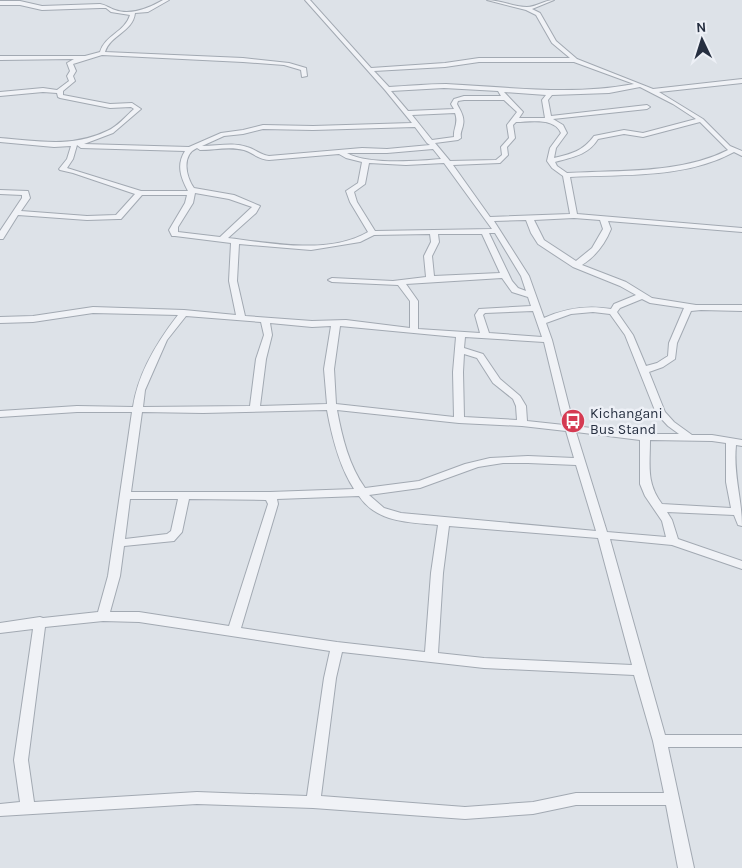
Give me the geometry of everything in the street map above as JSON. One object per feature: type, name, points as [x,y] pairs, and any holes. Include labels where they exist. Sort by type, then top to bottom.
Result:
[{"type":"street","points":[[0,3],[20,3],[42,8],[100,6],[107,7],[113,11],[131,12],[146,11],[167,0]]},
{"type":"street","points":[[307,0],[387,89],[432,144],[497,231],[525,276],[548,340],[570,429],[603,536],[660,741],[686,868]]},
{"type":"street","points":[[489,0],[528,9],[538,14],[554,42],[574,60]]},
{"type":"street","points":[[528,9],[552,0]]},
{"type":"street","points":[[102,54],[105,45],[130,24],[133,14],[131,12]]},
{"type":"street","points":[[0,94],[42,90],[60,92],[71,82],[70,76],[73,71],[70,69],[70,63],[102,54],[242,59],[300,67],[304,70],[304,76]]},
{"type":"street","points":[[0,58],[73,56],[83,57],[83,59]]},
{"type":"street","points":[[370,70],[445,65],[479,60],[574,60],[652,90],[701,120],[718,138],[733,150],[742,154]]},
{"type":"street","points":[[652,90],[742,81]]},
{"type":"street","points":[[387,89],[444,86],[550,93],[609,90],[641,85]]},
{"type":"street","points":[[340,152],[349,158],[393,163],[501,160],[506,152],[504,147],[512,138],[510,125],[520,112],[501,93],[501,90]]},
{"type":"street","points":[[60,92],[62,98],[110,106],[132,105],[138,109],[111,132],[70,145]]},
{"type":"street","points":[[550,93],[545,100],[549,119],[561,126],[564,133],[553,148],[550,161],[554,167],[566,175],[692,167],[723,157],[733,150]]},
{"type":"street","points":[[0,140],[70,145],[192,149],[242,147],[261,158],[340,152],[432,144],[458,138],[457,132],[461,125],[458,111],[454,104],[459,98],[508,98]]},
{"type":"street","points":[[513,120],[549,119],[647,107]]},
{"type":"street","points":[[406,113],[458,111]]},
{"type":"street","points":[[550,161],[582,154],[591,147],[596,137],[601,135],[624,132],[643,135],[701,120]]},
{"type":"street","points":[[415,125],[313,128],[263,127],[220,135],[187,152],[183,174],[192,192],[189,203],[174,227],[173,233],[235,242],[292,247],[323,247],[360,240],[372,233],[497,231]]},
{"type":"street","points":[[70,145],[70,160],[62,169],[74,170],[140,193],[192,192],[231,197],[256,206],[254,211],[222,239]]},
{"type":"street","points":[[366,160],[361,184],[350,191],[354,206],[368,222],[372,233]]},
{"type":"street","points":[[566,175],[574,216]]},
{"type":"street","points":[[0,192],[25,193],[26,198],[0,237]]},
{"type":"street","points":[[17,213],[88,218],[118,217],[140,193]]},
{"type":"street","points":[[488,219],[574,216],[742,230]]},
{"type":"street","points":[[529,217],[541,242],[576,265],[622,284],[650,300],[693,307],[742,308]]},
{"type":"street","points":[[576,265],[586,260],[601,242],[607,229],[603,218]]},
{"type":"street","points":[[430,279],[428,256],[435,242],[434,231]]},
{"type":"street","points":[[484,232],[504,275],[515,290],[533,296]]},
{"type":"street","points":[[235,242],[233,280],[241,317]]},
{"type":"street","points":[[332,280],[401,283],[430,279],[504,275]]},
{"type":"street","points":[[401,283],[414,300],[414,331]]},
{"type":"street","points":[[613,312],[617,306],[641,296]]},
{"type":"street","points":[[644,370],[660,366],[672,357],[673,343],[681,327],[684,313],[693,307]]},
{"type":"street","points":[[485,336],[479,315],[482,311],[537,308]]},
{"type":"street","points":[[542,322],[571,310],[583,308],[596,308],[613,312],[629,335],[661,413],[689,437]]},
{"type":"street","points":[[0,320],[33,318],[93,310],[184,313],[312,324],[336,323],[414,331],[548,340]]},
{"type":"street","points":[[103,616],[114,576],[143,382],[163,340],[184,313]]},
{"type":"street","points":[[256,408],[261,360],[268,335],[265,319]]},
{"type":"street","points":[[336,323],[329,370],[329,386],[333,407],[343,452],[360,491],[377,509],[385,513],[416,520],[674,542],[740,567]]},
{"type":"street","points":[[459,420],[458,372],[461,334]]},
{"type":"street","points":[[461,350],[480,356],[496,381],[517,398],[521,406],[522,424]]},
{"type":"street","points":[[0,414],[77,408],[203,410],[333,407],[645,437],[689,437],[731,440],[742,443]]},
{"type":"street","points":[[645,437],[645,484],[650,496],[667,520],[674,542]]},
{"type":"street","points":[[660,508],[740,517],[728,463],[731,440]]},
{"type":"street","points":[[127,495],[270,496],[360,491],[414,486],[491,461],[520,459],[580,462]]},
{"type":"street","points":[[119,543],[170,538],[176,532],[184,495]]},
{"type":"street","points":[[234,630],[273,504],[270,496]]},
{"type":"street","points":[[431,656],[436,573],[444,522]]},
{"type":"street","points":[[0,628],[103,616],[140,617],[337,647],[431,656],[484,664],[640,670]]},
{"type":"street","points":[[28,807],[21,760],[40,622]]},
{"type":"street","points":[[312,802],[337,647]]},
{"type":"street","points":[[660,741],[742,741]]},
{"type":"street","points":[[0,810],[197,798],[312,802],[465,812],[533,808],[576,799],[672,798]]},
{"type":"place","name":"Kichangani Bus Stand","points":[[573,421]]}]
